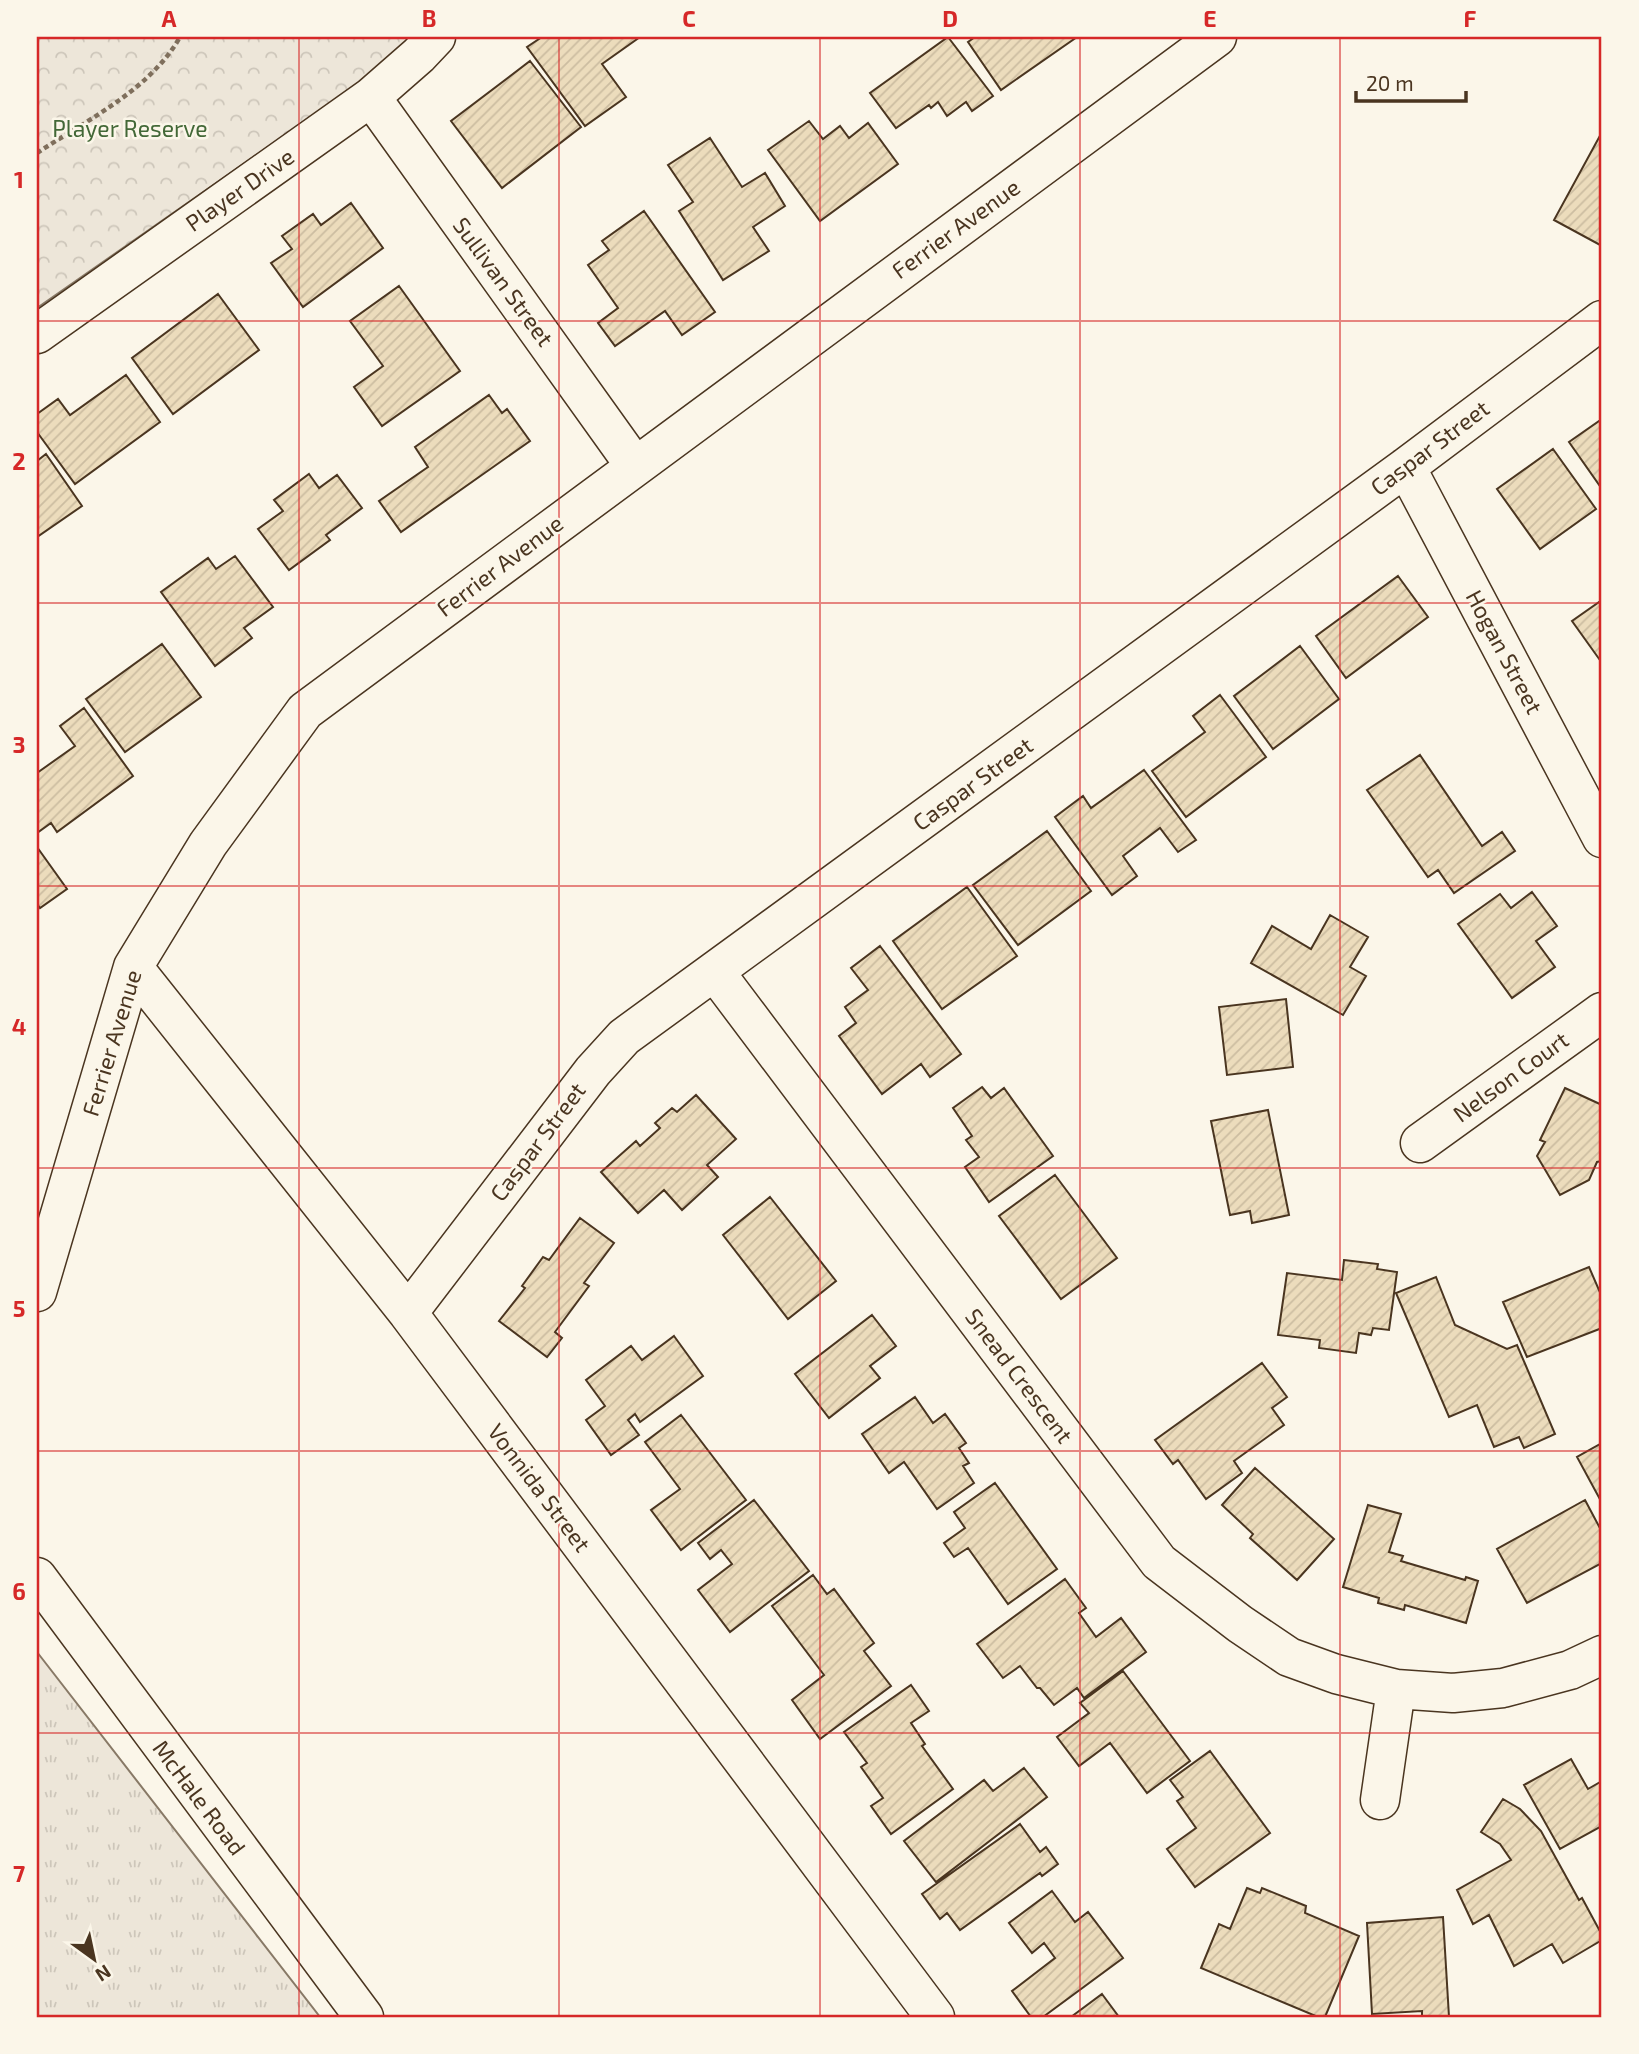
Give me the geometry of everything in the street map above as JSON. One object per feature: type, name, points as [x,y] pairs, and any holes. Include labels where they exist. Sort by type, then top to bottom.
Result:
[{"type":"street","name":"Player Drive","points":[[37,334],[371,97],[436,37]]},
{"type":"street","name":"Ferrier Avenue","points":[[37,1292],[134,967],[208,844],[305,710],[1217,37]]},
{"type":"street","name":"Sullivan Street","points":[[371,97],[635,466]]},
{"type":"street","name":"Caspar Street","points":[[408,1314],[593,1071],[624,1037],[1406,467],[1602,320]]},
{"type":"street","name":"Hogan Street","points":[[1406,467],[1602,838]]},
{"type":"street","name":"Vonnida Street","points":[[134,967],[408,1314],[935,2017]]},
{"type":"street","name":"Snead Crescent","points":[[715,972],[1159,1562],[1240,1624],[1289,1657],[1336,1674],[1396,1689],[1453,1693],[1503,1688],[1570,1670],[1602,1656]]},
{"type":"street","name":"Nelson Court","points":[[1420,1143],[1602,1012]]},
{"type":"street","name":"McHale Road","points":[[37,1577],[364,2017]]},
{"type":"street","points":[[1380,1800],[1396,1689]]},
{"type":"path","points":[[37,153],[124,96],[154,71],[180,37]]},
{"type":"green space","name":"Player Reserve","points":[[37,37],[411,37],[361,82],[37,308]]},
{"type":"green space","points":[[37,1652],[320,2017],[37,2017]]},
{"type":"building","points":[[542,37],[640,37],[602,64],[626,97],[585,126],[527,47]]},
{"type":"building","points":[[948,37],[993,96],[972,111],[966,102],[947,116],[938,102],[931,108],[929,105],[896,128],[870,93]]},
{"type":"building","points":[[975,37],[1077,37],[1001,90],[968,42]]},
{"type":"building","points":[[530,61],[581,127],[502,188],[451,121]]},
{"type":"building","points":[[809,121],[823,139],[840,126],[849,138],[868,123],[898,164],[820,221],[768,150]]},
{"type":"building","points":[[1602,132],[1602,246],[1554,220]]},
{"type":"building","points":[[710,138],[742,187],[765,173],[785,206],[753,227],[769,251],[723,280],[679,211],[693,202],[668,165]]},
{"type":"building","points":[[351,203],[383,248],[303,307],[271,263],[292,249],[282,236],[313,214],[321,225]]},
{"type":"building","points":[[644,211],[715,312],[682,335],[665,311],[615,346],[598,323],[618,308],[588,265],[609,250],[602,241]]},
{"type":"building","points":[[399,286],[460,371],[382,426],[354,387],[383,366],[350,321]]},
{"type":"building","points":[[218,294],[259,350],[173,414],[132,358]]},
{"type":"building","points":[[126,375],[160,422],[75,484],[37,432],[37,414],[58,399],[70,415]]},
{"type":"building","points":[[489,395],[502,413],[507,409],[530,441],[401,532],[379,501],[428,467],[415,447]]},
{"type":"building","points":[[1602,419],[1602,489],[1569,442]]},
{"type":"building","points":[[1553,449],[1596,509],[1540,549],[1497,489]]},
{"type":"building","points":[[46,454],[82,506],[37,537],[37,461]]},
{"type":"building","points":[[309,474],[319,488],[337,475],[362,508],[326,535],[330,540],[289,570],[258,529],[283,511],[274,500]]},
{"type":"building","points":[[235,556],[273,607],[244,628],[252,638],[215,666],[161,592],[208,558],[216,569]]},
{"type":"building","points":[[1398,576],[1428,617],[1346,678],[1316,636]]},
{"type":"building","points":[[1602,600],[1602,663],[1572,621]]},
{"type":"building","points":[[162,644],[201,697],[125,752],[86,699]]},
{"type":"building","points":[[1300,646],[1339,699],[1273,749],[1234,696]]},
{"type":"building","points":[[1220,695],[1266,757],[1186,817],[1152,771],[1205,732],[1193,716]]},
{"type":"building","points":[[84,708],[133,776],[57,832],[51,823],[37,833],[37,773],[75,746],[60,726]]},
{"type":"building","points":[[1420,755],[1482,846],[1502,832],[1515,851],[1454,893],[1438,870],[1428,877],[1367,790]]},
{"type":"building","points":[[1144,770],[1196,840],[1178,852],[1160,828],[1123,856],[1137,876],[1112,895],[1055,817],[1083,796],[1091,808]]},
{"type":"building","points":[[1047,831],[1091,891],[1018,945],[973,885]]},
{"type":"building","points":[[37,847],[67,889],[40,908],[37,904]]},
{"type":"building","points":[[967,887],[1017,956],[942,1009],[893,941]]},
{"type":"building","points":[[1532,892],[1557,926],[1536,941],[1555,967],[1512,998],[1458,924],[1500,894],[1511,908]]},
{"type":"building","points":[[1330,915],[1368,937],[1350,967],[1366,976],[1343,1015],[1251,963],[1272,926],[1311,949]]},
{"type":"building","points":[[880,946],[961,1054],[930,1077],[921,1064],[882,1094],[839,1036],[856,1023],[845,1007],[868,990],[851,968]]},
{"type":"building","points":[[1286,999],[1293,1067],[1227,1075],[1219,1007]]},
{"type":"building","points":[[982,1087],[991,1098],[1004,1088],[1053,1156],[989,1202],[965,1167],[979,1157],[966,1140],[972,1136],[953,1108]]},
{"type":"building","points":[[1565,1088],[1602,1105],[1602,1161],[1597,1162],[1589,1180],[1560,1195],[1537,1156],[1545,1142],[1540,1140]]},
{"type":"building","points":[[696,1095],[736,1139],[707,1165],[718,1177],[682,1210],[664,1190],[638,1213],[601,1172],[636,1141],[640,1146],[660,1128],[655,1123],[672,1108],[677,1112]]},
{"type":"building","points":[[1268,1110],[1289,1215],[1252,1223],[1250,1211],[1230,1215],[1211,1121]]},
{"type":"building","points":[[1055,1175],[1117,1258],[1061,1299],[999,1216]]},
{"type":"building","points":[[770,1197],[836,1281],[788,1319],[723,1235]]},
{"type":"building","points":[[580,1218],[614,1243],[584,1283],[589,1286],[555,1332],[562,1338],[547,1357],[499,1321],[525,1288],[522,1286],[543,1257],[549,1260]]},
{"type":"building","points":[[1344,1260],[1378,1264],[1377,1269],[1397,1272],[1389,1330],[1373,1328],[1371,1335],[1359,1333],[1356,1353],[1319,1348],[1320,1340],[1278,1335],[1287,1273],[1342,1280]]},
{"type":"building","points":[[1589,1267],[1602,1297],[1602,1328],[1527,1357],[1503,1302]]},
{"type":"building","points":[[1436,1277],[1455,1325],[1507,1349],[1517,1345],[1555,1434],[1524,1448],[1519,1437],[1494,1447],[1477,1405],[1449,1417],[1396,1293]]},
{"type":"building","points":[[872,1315],[896,1346],[870,1366],[880,1378],[829,1418],[795,1374]]},
{"type":"building","points":[[674,1336],[703,1376],[640,1422],[635,1414],[628,1420],[639,1435],[611,1455],[586,1420],[605,1406],[586,1380],[631,1346],[642,1360]]},
{"type":"building","points":[[1262,1363],[1287,1397],[1272,1408],[1284,1425],[1234,1461],[1242,1473],[1206,1499],[1178,1460],[1173,1464],[1155,1440]]},
{"type":"building","points":[[915,1397],[933,1423],[945,1414],[966,1443],[959,1448],[969,1463],[963,1466],[974,1483],[937,1509],[904,1462],[889,1473],[862,1434]]},
{"type":"building","points":[[681,1415],[746,1500],[681,1550],[651,1510],[680,1489],[645,1442]]},
{"type":"building","points":[[1602,1443],[1602,1503],[1577,1457]]},
{"type":"building","points":[[1255,1468],[1334,1539],[1297,1580],[1250,1538],[1253,1534],[1222,1505]]},
{"type":"building","points":[[995,1483],[1057,1569],[1008,1604],[968,1548],[954,1557],[944,1543],[965,1528],[954,1512]]},
{"type":"building","points":[[754,1500],[809,1571],[730,1632],[698,1590],[732,1564],[721,1550],[710,1559],[698,1543]]},
{"type":"building","points":[[1585,1500],[1602,1532],[1602,1563],[1527,1603],[1497,1549]]},
{"type":"building","points":[[1368,1505],[1401,1514],[1389,1552],[1403,1556],[1401,1561],[1465,1580],[1466,1577],[1478,1581],[1466,1623],[1405,1605],[1404,1610],[1378,1603],[1379,1598],[1343,1587]]},
{"type":"building","points":[[813,1575],[827,1594],[834,1589],[874,1643],[864,1651],[891,1686],[820,1739],[792,1700],[824,1675],[772,1606]]},
{"type":"building","points":[[1065,1579],[1086,1608],[1079,1613],[1096,1637],[1121,1618],[1146,1652],[1084,1698],[1077,1688],[1054,1705],[1020,1666],[1003,1678],[977,1644]]},
{"type":"building","points":[[1123,1671],[1190,1761],[1147,1793],[1110,1743],[1079,1766],[1057,1737],[1089,1713],[1080,1703]]},
{"type":"building","points":[[911,1685],[929,1711],[911,1723],[925,1744],[922,1746],[953,1789],[891,1834],[871,1806],[883,1798],[861,1767],[867,1763],[844,1732]]},
{"type":"building","points":[[1210,1751],[1270,1833],[1195,1887],[1167,1849],[1196,1828],[1177,1801],[1183,1797],[1170,1780]]},
{"type":"building","points":[[1571,1759],[1588,1789],[1602,1781],[1602,1826],[1560,1849],[1524,1785]]},
{"type":"building","points":[[1024,1768],[1047,1797],[936,1882],[904,1841],[984,1780],[993,1791]]},
{"type":"building","points":[[1503,1799],[1520,1809],[1541,1831],[1579,1900],[1582,1898],[1602,1935],[1602,1940],[1563,1963],[1552,1944],[1514,1966],[1489,1915],[1473,1924],[1457,1890],[1511,1860],[1500,1844],[1481,1832]]},
{"type":"building","points":[[1020,1824],[1040,1852],[1046,1847],[1058,1864],[1042,1876],[1040,1873],[960,1930],[947,1913],[940,1919],[922,1894]]},
{"type":"building","points":[[1247,1888],[1260,1893],[1262,1888],[1306,1906],[1305,1913],[1359,1936],[1325,2017],[1318,2017],[1201,1968],[1219,1924],[1230,1929]]},
{"type":"building","points":[[1052,1891],[1075,1922],[1088,1912],[1123,1958],[1043,2017],[1031,2017],[1012,1991],[1055,1958],[1044,1943],[1032,1953],[1009,1923]]},
{"type":"building","points":[[1443,1917],[1449,2017],[1422,2017],[1422,2011],[1372,2014],[1367,1923]]},
{"type":"building","points":[[1102,1994],[1119,2017],[1071,2017]]}]
